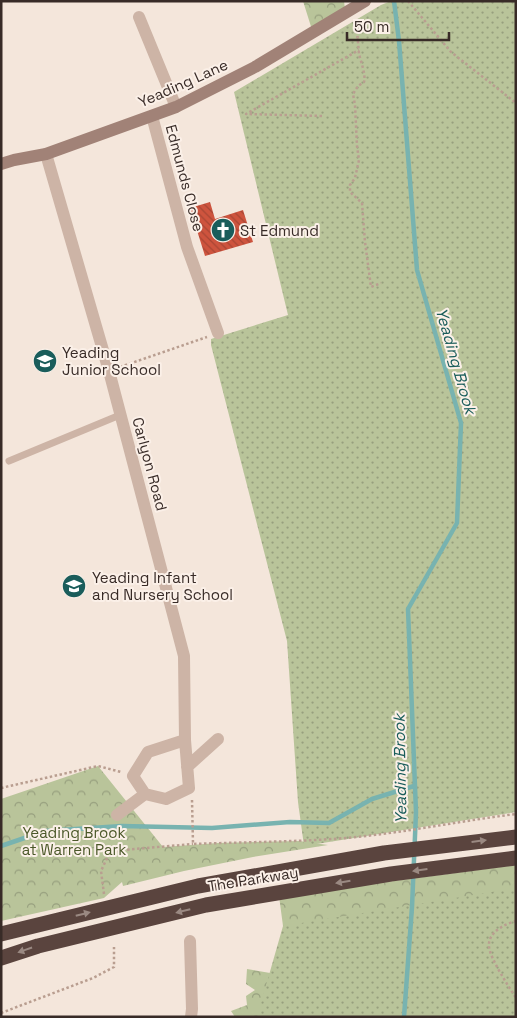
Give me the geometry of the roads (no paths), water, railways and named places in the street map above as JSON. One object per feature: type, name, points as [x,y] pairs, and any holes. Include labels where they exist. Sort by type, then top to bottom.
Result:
[{"type":"highway","name":"The Parkway","points":[[1,934],[198,886],[384,853],[516,837]]},
{"type":"highway","name":"The Parkway","points":[[1,958],[38,946],[206,905],[391,874],[516,858]]},
{"type":"street","name":"Yeading Lane","points":[[1,164],[46,154],[176,107],[255,67],[361,4]]},
{"type":"street","points":[[139,17],[176,107]]},
{"type":"street","name":"Edmunds Close","points":[[152,116],[187,247],[218,333]]},
{"type":"street","name":"Carlyon Road","points":[[46,154],[109,371],[184,656],[185,740],[189,788],[166,798],[145,794]]},
{"type":"street","points":[[187,767],[218,739]]},
{"type":"street","points":[[117,816],[145,794],[133,776],[148,752],[185,740]]},
{"type":"street","points":[[190,941],[191,1017]]},
{"type":"lane","points":[[9,461],[120,415]]},
{"type":"waterway","name":"Yeading Brook","points":[[394,1],[399,41],[417,270],[461,423],[457,523],[408,609],[416,812],[412,907],[404,1017]]},
{"type":"waterway","points":[[1,846],[45,831],[122,826],[212,828],[290,822],[329,823],[372,799],[414,786]]},
{"type":"place","name":"St Edmund","points":[[223,230]]},
{"type":"place","name":"Yeading Junior School","points":[[45,361]]},
{"type":"place","name":"Yeading Infant and Nursery School","points":[[74,586]]},
{"type":"park label","name":"Yeading Brook at Warren Park","points":[[74,840]]}]
